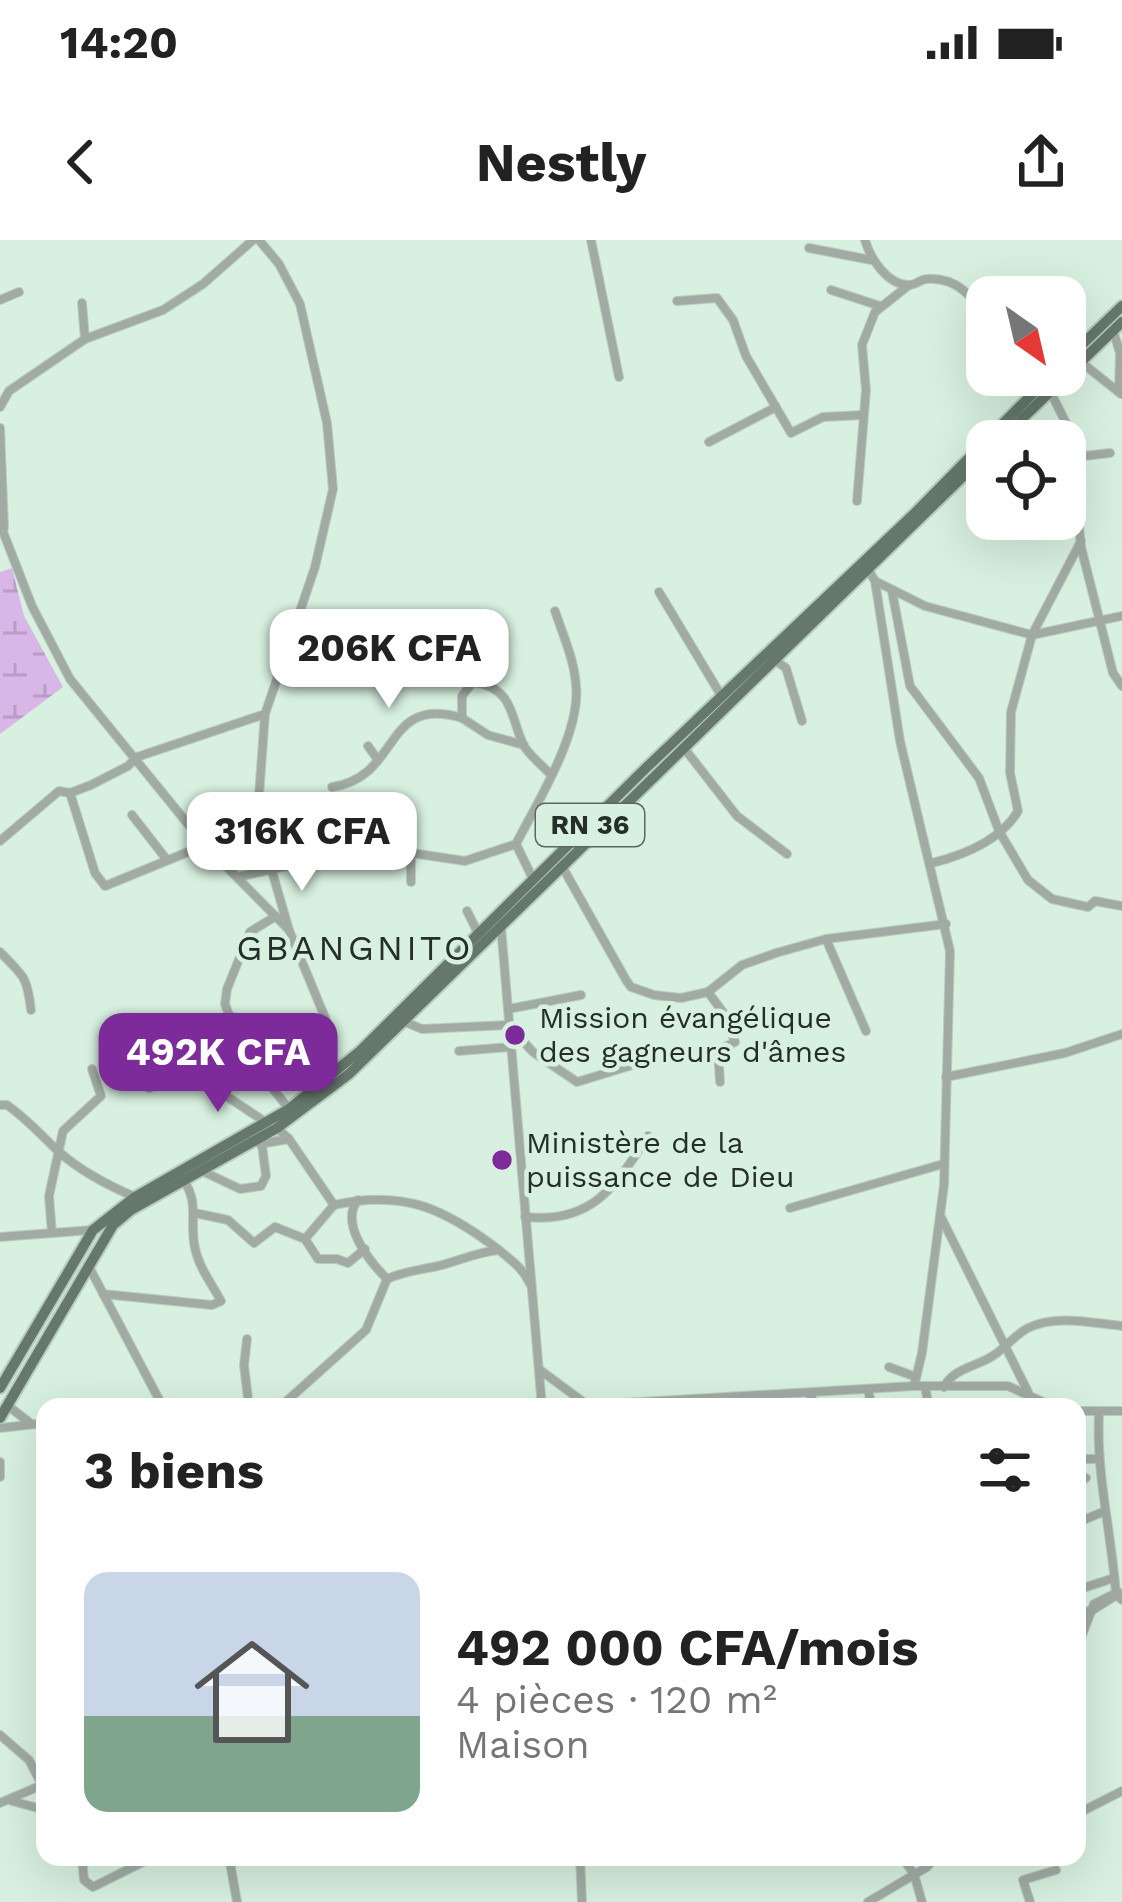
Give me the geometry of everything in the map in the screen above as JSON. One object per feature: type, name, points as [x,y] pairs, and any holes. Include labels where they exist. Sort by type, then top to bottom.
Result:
[{"type":"main road","points":[[1086,341],[1122,306]]},
{"type":"main road","points":[[1086,355],[1118,326]]},
{"type":"main road","name":"RN 36","points":[[0,1418],[113,1225],[200,1170],[258,1143],[289,1109],[489,940],[533,879],[913,515],[1030,396]]},
{"type":"main road","points":[[1020,420],[1044,396]]},
{"type":"main road","name":"RN 36","points":[[0,1388],[94,1230],[135,1197],[274,1125],[350,1074],[684,748],[872,576],[966,475]]},
{"type":"street","points":[[0,407],[9,391],[86,339],[163,310],[256,240],[279,264],[300,304],[327,423],[332,489],[315,567],[265,714],[258,809],[289,930],[326,1020],[330,1076]]},
{"type":"street","points":[[591,240],[620,377]]},
{"type":"street","points":[[865,240],[871,260]]},
{"type":"street","points":[[809,248],[871,260],[909,285]]},
{"type":"street","points":[[857,501],[862,345],[880,306],[909,285],[935,279],[966,291]]},
{"type":"street","points":[[831,290],[880,306]]},
{"type":"street","points":[[0,300],[19,292]]},
{"type":"street","points":[[677,301],[717,298],[734,320],[746,356],[791,433],[823,417],[863,415]]},
{"type":"street","points":[[82,303],[86,339]]},
{"type":"street","points":[[1118,326],[1121,394]]},
{"type":"street","points":[[1086,366],[1121,394]]},
{"type":"street","points":[[709,442],[776,407]]},
{"type":"street","points":[[0,428],[2,526],[57,659],[206,845],[289,930]]},
{"type":"street","points":[[1086,456],[1110,453]]},
{"type":"street","points":[[932,863],[965,854],[1000,831],[1018,811],[1008,736],[1032,635],[1081,541]]},
{"type":"street","points":[[1081,541],[1113,673],[1122,686]]},
{"type":"street","points":[[872,576],[925,606],[1032,635],[1122,616]]},
{"type":"street","points":[[872,576],[900,741],[950,951],[940,1216],[915,1382]]},
{"type":"street","points":[[892,591],[910,686],[980,778],[1000,831],[1028,880],[1052,898],[1088,907],[1095,901],[1122,906]]},
{"type":"street","points":[[659,592],[722,697]]},
{"type":"street","points":[[238,877],[371,848],[465,862],[516,844],[575,715],[573,662],[555,611]]},
{"type":"street","points":[[776,661],[786,668],[802,721]]},
{"type":"street","points":[[462,718],[466,688],[473,682],[486,684],[514,712],[524,745],[550,775]]},
{"type":"street","points":[[332,787],[358,783],[400,730],[425,712],[462,718],[488,735],[524,745]]},
{"type":"street","points":[[0,841],[59,791],[70,793],[128,766],[137,757],[265,714]]},
{"type":"street","points":[[368,746],[378,760]]},
{"type":"street","points":[[684,748],[745,824],[788,854]]},
{"type":"street","points":[[70,793],[101,884],[135,877],[206,845]]},
{"type":"street","points":[[132,814],[167,860]]},
{"type":"street","points":[[516,844],[533,879]]},
{"type":"street","points":[[411,855],[411,882]]},
{"type":"street","points":[[563,868],[610,959],[631,987],[654,995],[681,998],[708,992],[742,965],[826,939],[946,924]]},
{"type":"street","points":[[467,911],[489,940],[508,1009],[541,1398]]},
{"type":"street","points":[[276,916],[250,932],[225,1004],[237,1022],[247,1024],[251,1061],[289,1109]]},
{"type":"street","points":[[826,939],[866,1031]]},
{"type":"street","points":[[0,952],[23,971],[31,1010]]},
{"type":"street","points":[[508,1025],[532,1052],[577,1082],[649,1060],[718,1051],[734,1044],[734,1035],[708,992]]},
{"type":"street","points":[[508,1009],[581,995]]},
{"type":"street","points":[[405,1022],[422,1029],[508,1025]]},
{"type":"street","points":[[946,1078],[1065,1053],[1122,1034]]},
{"type":"street","points":[[459,1051],[510,1047]]},
{"type":"street","points":[[718,1051],[719,1082]]},
{"type":"street","points":[[52,1233],[49,1196],[57,1150],[71,1121],[101,1096],[92,1069]]},
{"type":"street","points":[[149,1088],[196,1076],[263,1124],[274,1125],[290,1139],[334,1205]]},
{"type":"street","points":[[0,1105],[7,1105],[44,1132],[57,1150],[91,1176],[135,1197]]},
{"type":"street","points":[[525,1217],[551,1220],[584,1210],[616,1183],[648,1136]]},
{"type":"street","points":[[200,1170],[240,1189],[261,1186],[266,1176],[258,1143],[290,1139]]},
{"type":"street","points":[[790,1208],[943,1164]]},
{"type":"street","points":[[103,1294],[220,1304],[195,1248],[195,1213],[183,1180]]},
{"type":"street","points":[[305,1239],[334,1205],[391,1198],[450,1216],[476,1230],[518,1264],[534,1294]]},
{"type":"street","points":[[358,1200],[350,1209],[350,1220],[387,1279]]},
{"type":"street","points":[[195,1213],[228,1220],[254,1243],[275,1227],[305,1239],[318,1259],[327,1261],[337,1258],[348,1263],[365,1249]]},
{"type":"street","points":[[940,1216],[1028,1393]]},
{"type":"street","points":[[0,1237],[94,1230]]},
{"type":"street","points":[[290,1398],[366,1330],[387,1279],[409,1269],[499,1250]]},
{"type":"street","points":[[88,1264],[158,1398]]},
{"type":"street","points":[[944,1387],[949,1378],[995,1355],[1025,1329],[1044,1322],[1122,1326]]},
{"type":"street","points":[[247,1340],[248,1398]]},
{"type":"street","points":[[889,1367],[925,1387],[1008,1386],[1037,1398]]},
{"type":"street","points":[[539,1370],[579,1398]]},
{"type":"street","points":[[750,1398],[842,1396],[915,1382]]},
{"type":"street","points":[[925,1387],[927,1398]]},
{"type":"street","points":[[868,1390],[870,1398]]},
{"type":"street","points":[[8,1406],[30,1424]]},
{"type":"street","points":[[1086,1412],[1122,1411]]},
{"type":"street","points":[[1100,1414],[1097,1460],[1105,1511],[1117,1534],[1114,1558],[1119,1598]]},
{"type":"street","points":[[0,1428],[36,1424]]},
{"type":"street","points":[[1086,1459],[1097,1460]]},
{"type":"street","points":[[0,1462],[0,1477]]},
{"type":"street","points":[[1086,1519],[1105,1511]]},
{"type":"street","points":[[1086,1587],[1118,1574]]},
{"type":"street","points":[[1086,1611],[1119,1598]]},
{"type":"street","points":[[1086,1622],[1100,1599],[1119,1598]]},
{"type":"street","points":[[0,1735],[36,1772]]},
{"type":"street","points":[[0,1803],[36,1790]]},
{"type":"street","points":[[1086,1809],[1122,1791]]},
{"type":"street","points":[[11,1801],[36,1808]]},
{"type":"street","points":[[83,1866],[84,1880],[93,1887],[135,1866]]},
{"type":"street","points":[[231,1866],[237,1902]]},
{"type":"street","points":[[581,1866],[584,1901]]},
{"type":"street","points":[[908,1866],[922,1902]]},
{"type":"street","points":[[868,1902],[925,1866]]},
{"type":"street","points":[[1030,1902],[1024,1880],[1056,1870]]},
{"type":"green space","points":[[12,568],[24,616],[63,687],[0,734],[0,572]]},
{"type":"place","name":"Mission évangélique des gagneurs d'âmes","points":[[515,1035]]},
{"type":"place","name":"Ministère de la puissance de Dieu","points":[[502,1160]]},
{"type":"district","name":"GBANGNITO","points":[[355,947]]}]
